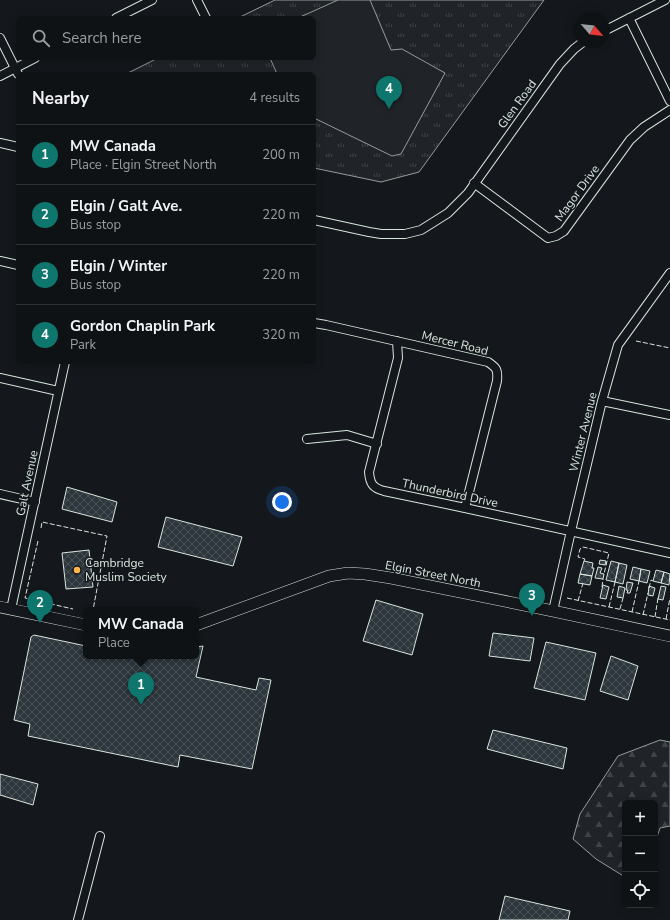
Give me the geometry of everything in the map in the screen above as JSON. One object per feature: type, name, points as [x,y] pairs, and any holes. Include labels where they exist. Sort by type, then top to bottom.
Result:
[{"type":"street","points":[[120,16],[152,0]]},
{"type":"street","points":[[197,0],[205,16]]},
{"type":"street","points":[[610,28],[665,0]]},
{"type":"street","points":[[629,18],[670,101]]},
{"type":"street","points":[[0,38],[16,71]]},
{"type":"street","name":"Glen Road","points":[[316,220],[381,234],[405,234],[421,230],[448,213],[466,195],[560,64],[575,48]]},
{"type":"street","points":[[0,76],[16,71],[32,60]]},
{"type":"street","name":"Magor Drive","points":[[474,183],[548,238],[556,236],[564,231],[630,140],[644,127],[670,110]]},
{"type":"street","points":[[0,143],[16,147]]},
{"type":"street","points":[[0,261],[16,265]]},
{"type":"street","name":"Winter Avenue","points":[[553,611],[602,401],[618,345],[668,278]]},
{"type":"street","name":"Mercer Road","points":[[316,323],[488,362],[494,366],[498,372],[497,381],[465,508]]},
{"type":"street","name":"Thunderbird Drive","points":[[397,341],[398,358],[369,472],[370,480],[374,487],[384,492],[465,508],[670,553]]},
{"type":"street","name":"Galt Avenue","points":[[12,609],[65,364]]},
{"type":"street","points":[[0,378],[58,391]]},
{"type":"street","points":[[602,401],[670,415]]},
{"type":"street","points":[[307,439],[347,435],[377,444]]},
{"type":"street","points":[[0,494],[35,502]]},
{"type":"street","name":"Elgin Street North","points":[[199,624],[329,576],[348,573],[391,578],[670,636]]},
{"type":"street","points":[[0,607],[83,624]]},
{"type":"street","points":[[78,920],[100,836]]},
{"type":"green space","points":[[275,0],[544,0],[419,172],[381,182],[316,168],[316,72],[130,72],[154,60],[316,60],[316,16],[242,16]]},
{"type":"green space","points":[[338,0],[370,0],[391,50],[402,49],[445,73],[401,154],[392,156],[316,119],[316,72],[276,72],[271,60],[316,60],[316,16],[302,16]]},
{"type":"green space","points":[[660,740],[670,742],[670,826],[660,828],[658,834],[658,800],[622,800],[622,875],[596,859],[573,839],[580,814],[618,756]]},
{"type":"building","points":[[67,487],[117,502],[112,522],[62,509]]},
{"type":"building","points":[[166,517],[242,537],[233,566],[158,547]]},
{"type":"building","name":"Cambridge Muslim Society","points":[[89,550],[93,587],[66,589],[62,553]]},
{"type":"building","points":[[600,560],[606,561],[605,565],[599,564]]},
{"type":"building","points":[[584,561],[593,563],[592,568],[594,568],[592,576],[580,574]]},
{"type":"building","points":[[611,561],[619,563],[615,582],[606,580]]},
{"type":"building","points":[[619,563],[627,565],[623,584],[615,582]]},
{"type":"building","points":[[598,567],[602,568],[600,573],[604,574],[603,579],[595,578]]},
{"type":"building","points":[[633,567],[641,569],[639,581],[630,579]]},
{"type":"building","points":[[641,569],[650,571],[647,583],[639,581]]},
{"type":"building","points":[[656,570],[664,572],[661,583],[653,581]]},
{"type":"building","points":[[664,572],[670,574],[669,585],[661,583]]},
{"type":"building","points":[[580,574],[592,576],[590,585],[578,583]]},
{"type":"building","points":[[627,582],[633,583],[630,593],[627,593],[628,590],[626,590]]},
{"type":"building","points":[[603,585],[609,587],[606,599],[600,598]]},
{"type":"building","points":[[619,586],[625,588],[623,598],[617,597]]},
{"type":"building","points":[[649,586],[655,588],[653,596],[648,595]]},
{"type":"building","points":[[661,586],[666,587],[663,600],[658,599]]},
{"type":"building","points":[[376,600],[423,614],[412,655],[363,641]]},
{"type":"building","points":[[493,633],[534,638],[530,661],[489,656]]},
{"type":"building","points":[[34,635],[83,645],[83,659],[199,659],[199,647],[203,646],[196,677],[256,690],[259,678],[271,680],[252,769],[180,755],[178,767],[28,736],[30,724],[14,720],[31,637]]},
{"type":"building","points":[[546,642],[596,653],[585,700],[534,688]]},
{"type":"building","points":[[611,656],[638,666],[628,700],[600,691]]},
{"type":"building","points":[[493,730],[567,748],[563,769],[487,749]]},
{"type":"building","points":[[0,774],[38,784],[33,805],[0,795]]},
{"type":"building","points":[[505,896],[570,911],[568,920],[499,920]]},
{"type":"fence","points":[[636,341],[670,348]]},
{"type":"fence","points":[[41,528],[42,522],[107,536],[94,607]]},
{"type":"fence","points":[[38,541],[25,598],[73,609]]},
{"type":"fence","points":[[584,561],[585,559],[578,557],[580,549],[583,547],[609,553],[604,574]]},
{"type":"fence","points":[[602,587],[603,579]]},
{"type":"fence","points":[[649,588],[651,580],[653,581]]},
{"type":"fence","points":[[632,612],[639,581]]},
{"type":"fence","points":[[609,607],[615,582]]},
{"type":"fence","points":[[578,601],[583,583]]},
{"type":"fence","points":[[643,615],[648,593]]},
{"type":"fence","points":[[567,598],[670,620]]},
{"type":"fence","points":[[620,609],[623,598]]},
{"type":"fence","points":[[655,617],[658,598]]},
{"type":"fence","points":[[666,619],[670,598]]},
{"type":"place","name":"Gordon Chaplin Park","points":[[389,109]]},
{"type":"place","name":"Cambridge Muslim Society","points":[[77,570]]},
{"type":"place","name":"Elgin / Winter","points":[[532,616]]},
{"type":"place","name":"Elgin / Galt Ave.","points":[[40,623]]},
{"type":"place","name":"MW Canada","points":[[141,705]]}]
